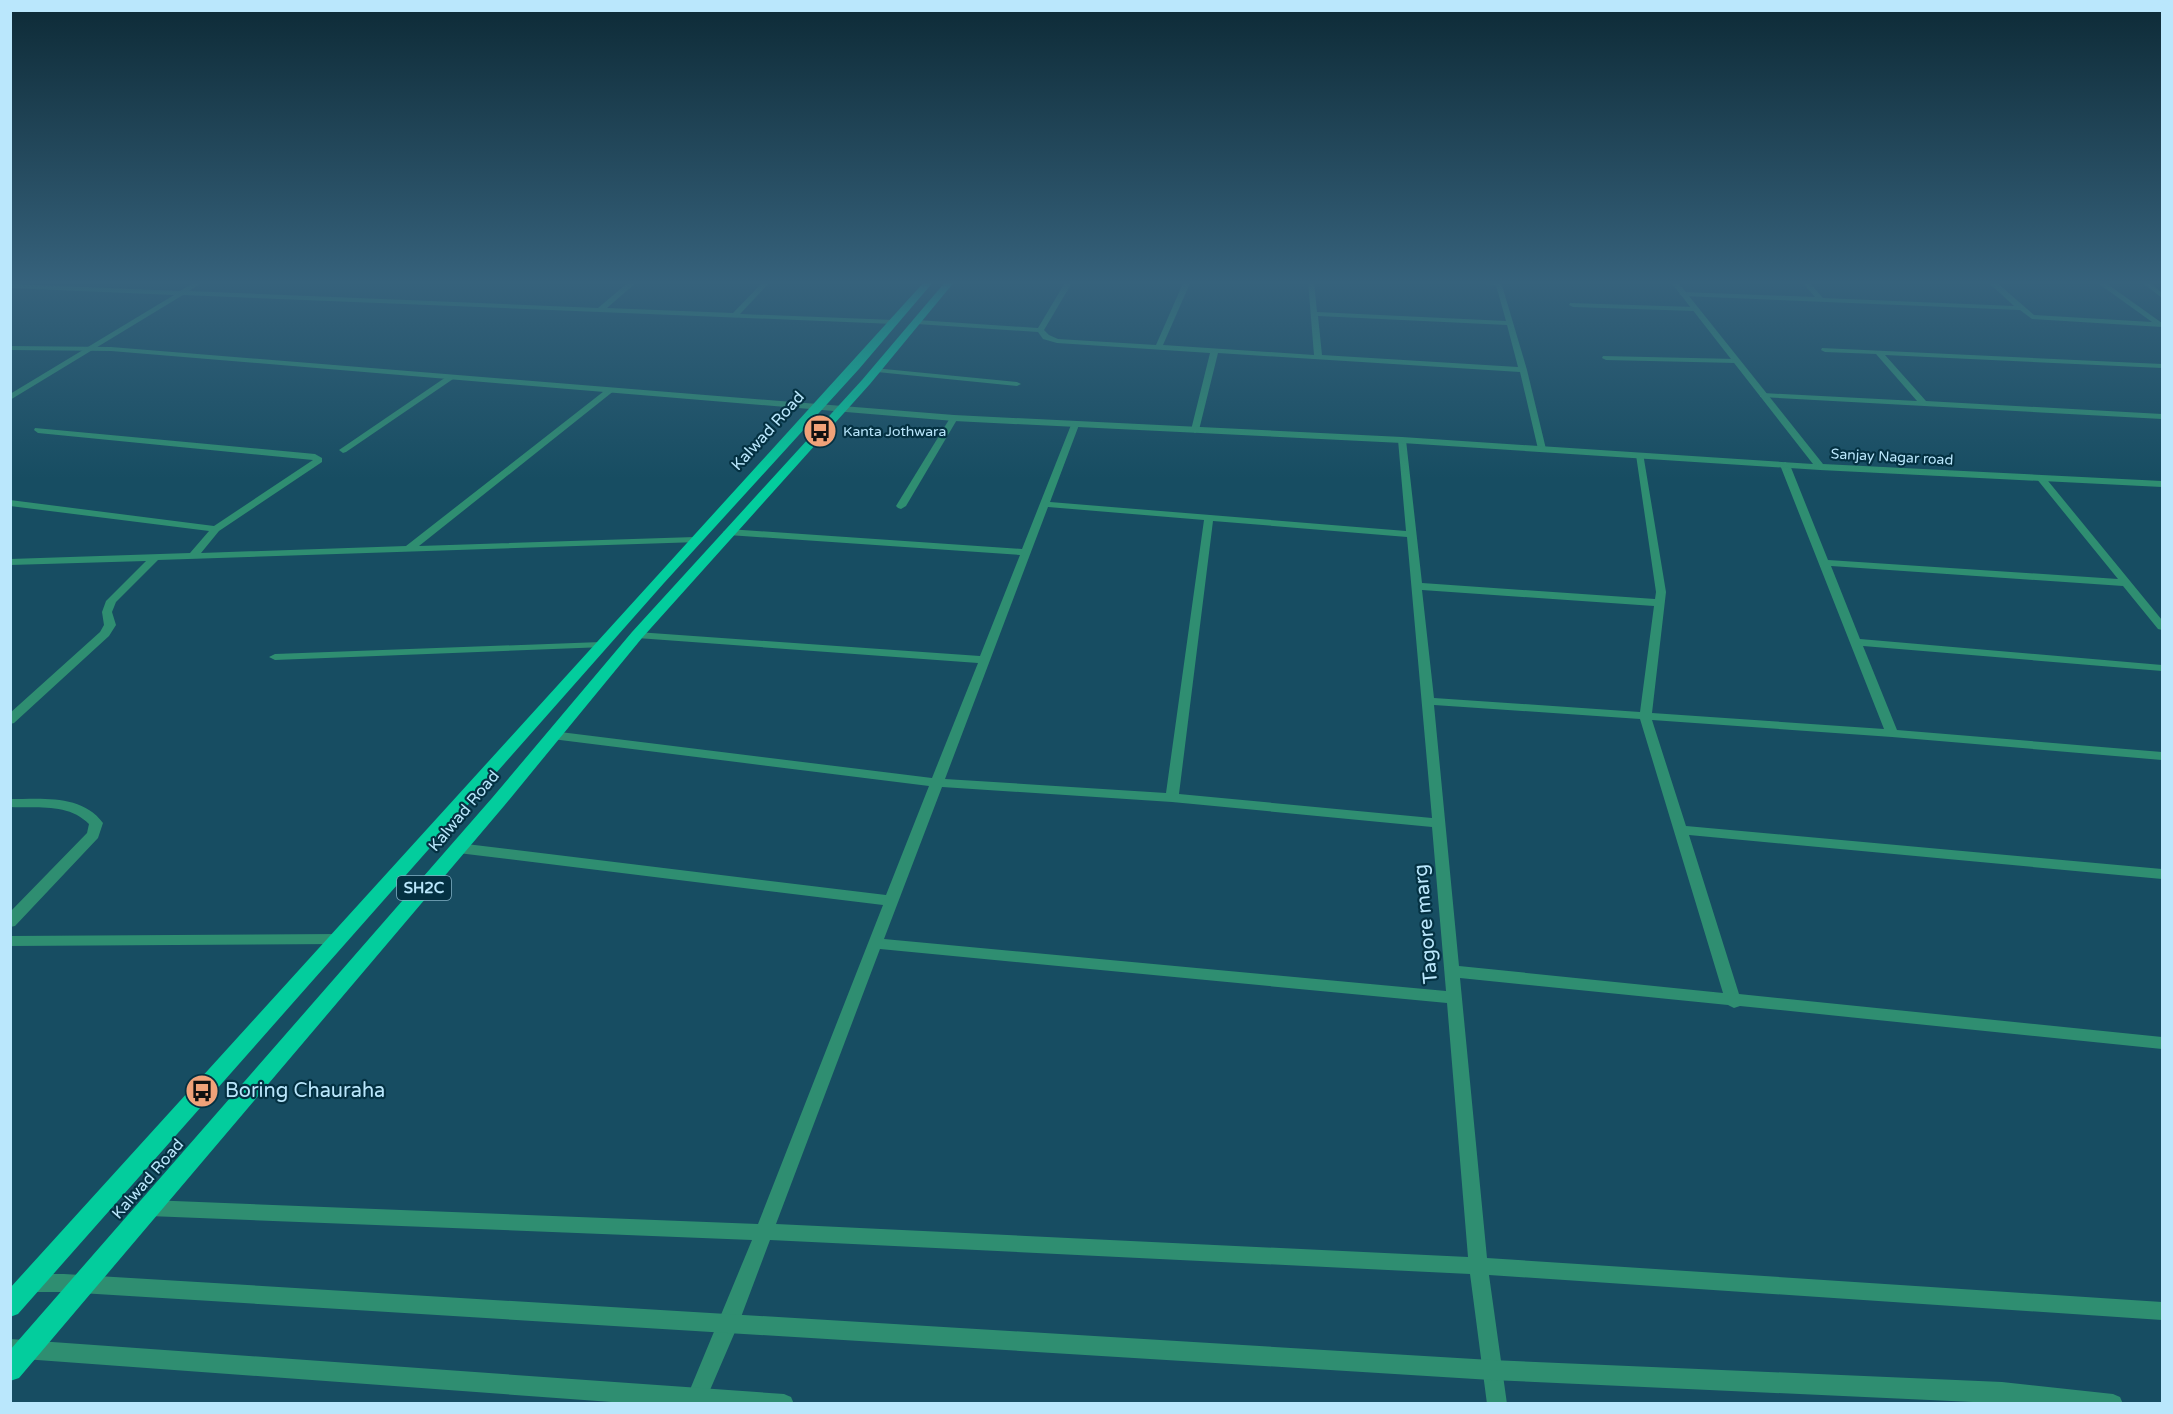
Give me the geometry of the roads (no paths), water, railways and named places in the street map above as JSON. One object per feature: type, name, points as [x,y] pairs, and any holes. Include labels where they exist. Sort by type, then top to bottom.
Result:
[{"type":"main road","name":"Kalwad Road","points":[[10,1306],[695,540],[871,347]]},
{"type":"main road","name":"Kalwad Road","points":[[10,1369],[19,1348],[81,1285],[149,1208],[458,848],[637,635],[896,347]]},
{"type":"street","points":[[10,398],[92,347]]},
{"type":"street","points":[[1173,347],[1523,370]]},
{"type":"street","points":[[1317,347],[1318,358]]},
{"type":"street","points":[[1516,347],[1542,449]]},
{"type":"street","name":"Sanjay Nagar road","points":[[1725,347],[1820,467],[2163,484]]},
{"type":"street","points":[[10,348],[89,349],[954,418],[1402,440],[1820,467]]},
{"type":"street","points":[[1196,430],[1215,350]]},
{"type":"street","points":[[1825,350],[2163,366]]},
{"type":"street","points":[[1878,352],[1924,404]]},
{"type":"street","points":[[1606,358],[1736,361]]},
{"type":"street","points":[[877,370],[1017,384]]},
{"type":"street","points":[[344,450],[452,377]]},
{"type":"street","points":[[411,547],[611,390]]},
{"type":"street","points":[[1763,395],[2163,417]]},
{"type":"street","points":[[901,506],[954,418]]},
{"type":"street","points":[[695,1401],[728,1325],[1075,425]]},
{"type":"street","points":[[38,430],[315,457],[319,460],[216,529],[193,556]]},
{"type":"street","name":"Tagore marg","points":[[1402,440],[1428,701],[1478,1266],[1497,1404]]},
{"type":"street","points":[[1640,455],[1661,592],[1645,717],[1734,1002]]},
{"type":"street","points":[[1785,465],[1892,733]]},
{"type":"street","points":[[2041,478],[2163,627]]},
{"type":"street","points":[[10,502],[216,529]]},
{"type":"street","points":[[1043,504],[1410,534]]},
{"type":"street","points":[[1172,798],[1209,518]]},
{"type":"street","points":[[728,532],[1025,552]]},
{"type":"street","points":[[10,562],[411,547],[695,540]]},
{"type":"street","points":[[10,720],[105,634],[111,625],[107,612],[111,601],[155,558]]},
{"type":"street","points":[[1825,563],[2127,583]]},
{"type":"street","points":[[1415,586],[1660,603]]},
{"type":"street","points":[[637,635],[984,660]]},
{"type":"street","points":[[1856,642],[2163,668]]},
{"type":"street","points":[[275,657],[601,645]]},
{"type":"street","points":[[1428,701],[1892,733],[2163,756]]},
{"type":"street","points":[[552,735],[936,783],[1172,798],[1437,823]]},
{"type":"street","points":[[10,803],[74,806],[90,814],[96,823],[93,835],[10,922]]},
{"type":"street","points":[[1679,830],[2163,874]]},
{"type":"street","points":[[458,848],[891,901]]},
{"type":"street","points":[[10,941],[339,939]]},
{"type":"street","points":[[875,943],[1454,998]]},
{"type":"street","points":[[1451,971],[1734,1002],[2163,1043]]},
{"type":"street","points":[[149,1208],[764,1232],[1478,1266],[2163,1311]]},
{"type":"street","points":[[10,1288],[32,1282],[1491,1370],[2002,1392],[2113,1404]]},
{"type":"street","points":[[19,1348],[695,1401],[784,1404]]},
{"type":"place","name":"Kanta Jothwara","points":[[820,431]]},
{"type":"place","name":"Boring Chauraha","points":[[202,1091]]}]
